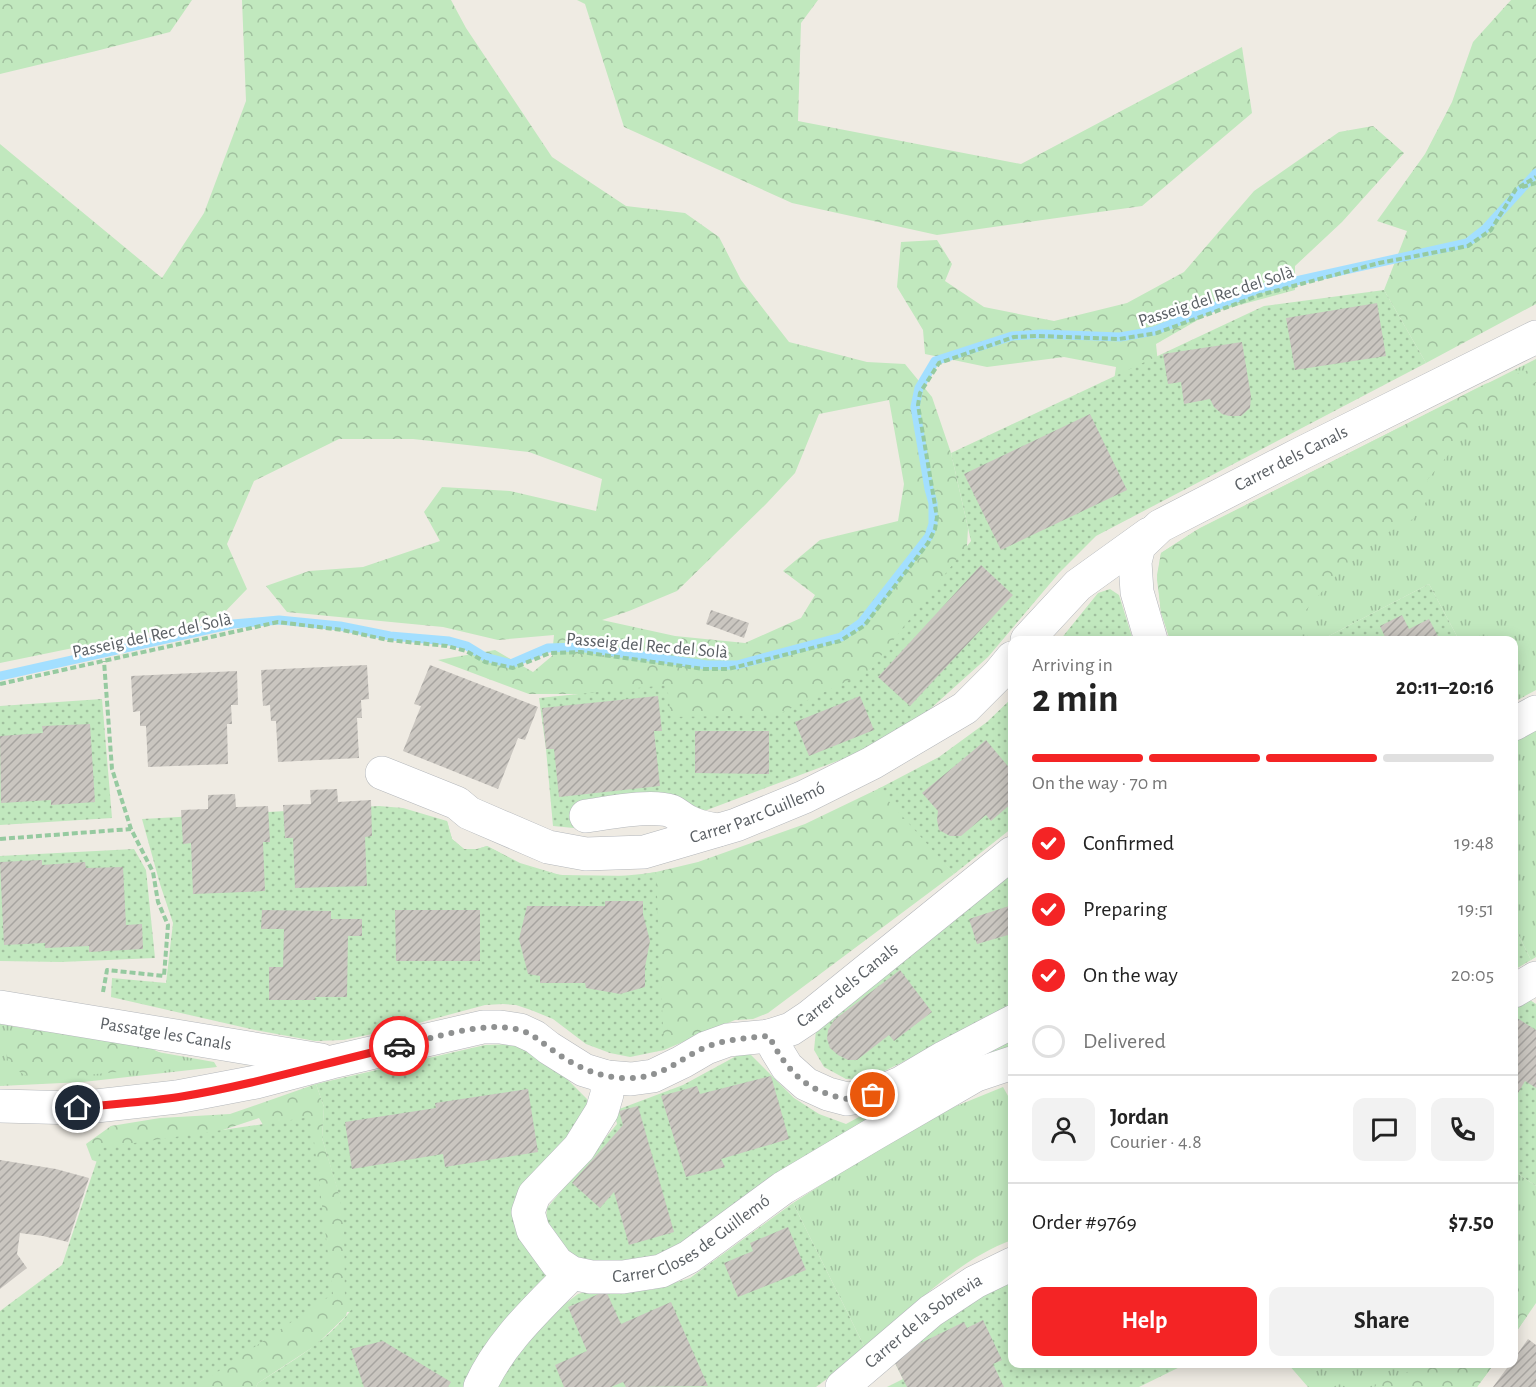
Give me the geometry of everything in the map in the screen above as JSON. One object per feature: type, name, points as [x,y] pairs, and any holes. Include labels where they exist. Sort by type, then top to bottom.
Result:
[{"type":"street","name":"Carrer dels Canals","points":[[1150,636],[1137,592],[1135,562],[1138,546],[1160,526],[1536,337]]},
{"type":"street","points":[[1030,636],[1078,585],[1160,526]]},
{"type":"street","name":"Carrer Parc Guillemó","points":[[382,773],[457,803],[469,813],[548,847],[586,854],[644,852],[736,825],[804,797],[872,763],[965,708],[1008,663]]},
{"type":"street","points":[[1518,722],[1536,712]]},
{"type":"street","points":[[586,816],[660,809],[671,811],[689,823],[702,828],[718,830]]},
{"type":"street","name":"Carrer dels Canals","points":[[0,1106],[78,1108],[177,1097],[256,1082],[483,1026],[500,1026],[520,1030],[535,1037],[585,1070],[607,1077],[653,1076],[705,1048],[728,1040],[769,1036],[791,1029],[1008,857]]},
{"type":"street","points":[[1518,989],[1536,978]]},
{"type":"street","name":"Passatge les Canals","points":[[0,1007],[332,1062]]},
{"type":"street","points":[[769,1036],[787,1067],[806,1084],[828,1094],[847,1099],[873,1095],[901,1083],[1008,1024]]},
{"type":"street","name":"Carrer Closes de Guillemó","points":[[572,1273],[591,1277],[623,1277],[661,1271],[689,1257],[783,1188],[976,1075],[1008,1064]]},
{"type":"street","points":[[480,1387],[506,1344],[572,1273],[557,1263],[533,1230],[528,1212],[534,1195],[579,1148],[602,1112],[607,1094],[607,1077]]},
{"type":"street","name":"Carrer de la Sobrevia","points":[[842,1387],[931,1311],[975,1282],[1008,1266]]},
{"type":"path","name":"Passeig del Rec del Solà","points":[[0,684],[278,622],[342,630],[388,640],[447,646],[466,651],[485,662],[513,668],[550,653],[581,652],[704,669],[728,669],[840,641],[864,626],[927,543],[935,529],[937,517],[918,405],[920,393],[939,363],[1014,337],[1119,339],[1157,333],[1260,295],[1379,263],[1468,246],[1491,230],[1516,189],[1536,177]]},
{"type":"path","points":[[1516,189],[1536,183]]},
{"type":"path","points":[[98,1023],[107,970],[164,976],[168,925],[158,902],[153,872],[131,829],[112,770],[104,661]]},
{"type":"path","points":[[0,838],[131,829]]},
{"type":"green space","points":[[0,0],[192,0],[170,32],[0,74]]},
{"type":"green space","points":[[242,0],[451,0],[466,28],[552,157],[626,206],[685,213],[719,237],[741,280],[789,342],[867,362],[905,364],[932,397],[951,453],[968,528],[966,563],[854,687],[695,773],[582,694],[529,694],[438,660],[495,650],[533,672],[552,656],[554,635],[498,640],[443,627],[287,612],[266,586],[309,571],[363,567],[440,541],[424,512],[442,487],[510,491],[596,511],[602,479],[529,452],[413,439],[339,439],[254,481],[227,544],[247,589],[219,618],[0,663],[0,144],[162,278],[204,213],[246,101]],"holes":[[[889,400],[904,484],[898,521],[820,540],[783,571],[815,595],[801,618],[745,643],[675,636],[602,620],[677,591],[795,473],[819,414]]]},
{"type":"green space","points":[[577,0],[818,0],[801,23],[798,121],[1021,164],[1242,47],[1252,113],[1142,206],[937,235],[792,203],[624,127],[585,4]]},
{"type":"green space","points":[[1511,0],[1536,0],[1536,304],[1426,363],[1384,290],[1407,231],[1377,221],[1425,154],[1452,102],[1473,42]]},
{"type":"green space","points":[[1373,126],[1404,153],[1342,222],[1295,266],[1295,290],[1210,313],[1156,344],[1161,393],[1109,414],[1116,367],[1064,357],[987,367],[925,354],[923,330],[897,287],[901,242],[937,240],[952,264],[945,281],[984,307],[1054,321],[1127,303],[1184,272],[1254,191],[1339,132]]},
{"type":"green space","points":[[1384,290],[1426,363],[1096,536],[1059,573],[988,657],[929,710],[872,748],[707,810],[584,829],[553,826],[539,698],[667,685],[671,717],[777,715],[870,670],[971,541],[951,453],[1264,306]]},
{"type":"green space","points":[[1536,359],[1536,690],[1518,700],[1518,636],[1457,636],[1429,584],[1329,636],[1169,636],[1161,612],[1157,579],[1161,553],[1200,528]]},
{"type":"green space","points":[[1529,370],[1536,380],[1536,383],[1482,415],[1427,480],[1429,498],[1413,519],[1372,541],[1332,580],[1306,610],[1300,636],[1169,636],[1161,612],[1157,575],[1161,553],[1195,531],[1485,384]]},
{"type":"green space","points":[[1429,584],[1457,636],[1329,636]]},
{"type":"green space","points":[[1110,589],[1119,595],[1132,636],[1063,636],[1098,593]]},
{"type":"green space","points":[[102,699],[112,818],[0,825],[0,706]]},
{"type":"green space","points":[[1008,702],[1008,831],[954,874],[878,789],[939,757],[987,722]]},
{"type":"green space","points":[[1536,729],[1536,957],[1531,960],[1518,934],[1518,738]]},
{"type":"green space","points":[[882,787],[954,874],[768,1013],[753,1019],[735,1020],[664,1050],[640,1051],[384,857],[447,821],[452,839],[464,849],[487,846],[520,863],[560,875],[634,876],[698,862],[805,824]]},
{"type":"green space","points":[[379,806],[403,808],[447,821],[452,839],[464,849],[487,846],[520,864],[540,871],[590,877],[656,872],[664,1050],[630,1057],[610,1053],[586,1044],[553,1019],[516,1005],[485,1005],[396,1029],[343,1040],[315,1041],[255,1030],[111,997],[112,978],[166,983],[173,923],[142,819]]},
{"type":"green space","points":[[134,849],[146,870],[155,958],[61,962],[0,961],[0,856]]},
{"type":"green space","points":[[1008,875],[1008,1011],[868,1079],[846,1079],[824,1067],[814,1050],[816,1030]]},
{"type":"green space","points":[[1518,934],[1531,960],[1518,968]]},
{"type":"green space","points":[[1530,1000],[1536,1004],[1536,1186],[1518,1174],[1518,1007]]},
{"type":"green space","points":[[0,1024],[214,1062],[217,1067],[83,1082],[0,1086]]},
{"type":"green space","points":[[25,1029],[135,1041],[169,1058],[161,1068],[96,1074],[39,1084],[9,1065],[5,1046]]},
{"type":"green space","points":[[1008,1037],[1008,1052],[846,1132],[846,1124]]},
{"type":"green space","points":[[521,1044],[568,1080],[587,1099],[589,1109],[580,1132],[527,1182],[514,1202],[515,1217],[547,1270],[546,1281],[465,1387],[256,1387],[258,1383],[322,1340],[354,1306],[345,1298],[344,1228],[340,1198],[322,1138],[324,1107],[316,1084],[485,1045]]},
{"type":"green space","points":[[748,1052],[794,1098],[819,1114],[846,1124],[846,1132],[691,1242],[626,1267],[573,1258],[563,1251],[546,1219],[547,1208],[617,1124],[614,1111],[683,1085],[740,1054]]},
{"type":"green space","points":[[316,1084],[324,1107],[322,1138],[375,1311],[347,1312],[346,1316],[316,1345],[258,1383],[256,1387],[128,1387],[280,1154],[259,1118],[122,1170],[92,1160],[86,1144],[111,1126],[160,1118],[230,1114]]},
{"type":"green space","points":[[1003,1087],[1008,1096],[1008,1242],[971,1260],[952,1273],[866,1350],[793,1203],[882,1146],[954,1107]]},
{"type":"green space","points":[[311,1117],[333,1294],[195,1387],[0,1387],[0,1311],[62,1265],[101,1148]]},
{"type":"green space","points":[[1518,1174],[1536,1186],[1536,1303],[1518,1329]]},
{"type":"green space","points":[[793,1203],[866,1350],[816,1387],[494,1387],[541,1322],[578,1294],[603,1287],[651,1290],[690,1278]]},
{"type":"green space","points":[[1008,1281],[1008,1368],[1178,1368],[1139,1387],[887,1387],[903,1379],[892,1357],[950,1312]]},
{"type":"green space","points":[[1518,1286],[1527,1316],[1518,1329]]},
{"type":"green space","points":[[1291,1368],[1491,1368],[1477,1387],[1308,1387]]},
{"type":"green space","points":[[1418,1368],[1491,1368],[1477,1387],[1375,1387],[1377,1383]]},
{"type":"building","points":[[1377,303],[1386,356],[1295,370],[1286,318]]},
{"type":"building","points":[[1242,342],[1251,396],[1250,408],[1241,416],[1222,414],[1214,407],[1210,399],[1184,404],[1181,382],[1168,384],[1163,354]]},
{"type":"building","points":[[1090,414],[1127,490],[1001,550],[964,474]]},
{"type":"building","points":[[981,565],[1013,595],[910,706],[878,677]]},
{"type":"building","points":[[711,610],[749,623],[744,638],[706,624]]},
{"type":"building","points":[[1402,615],[1409,629],[1429,619],[1438,636],[1385,636],[1380,626]]},
{"type":"building","points":[[367,665],[369,699],[361,700],[362,718],[357,718],[359,758],[278,762],[276,721],[271,721],[270,705],[263,706],[261,670]]},
{"type":"building","points":[[430,665],[538,707],[525,740],[518,738],[498,789],[403,751],[421,706],[414,704]]},
{"type":"building","points":[[237,671],[238,705],[231,705],[232,724],[227,724],[228,764],[148,767],[146,726],[140,726],[140,711],[133,712],[131,676]]},
{"type":"building","points":[[658,696],[662,731],[654,731],[660,786],[559,797],[554,749],[546,749],[542,708]]},
{"type":"building","points":[[860,696],[874,730],[809,756],[795,722]]},
{"type":"building","points":[[90,724],[95,802],[51,805],[51,800],[1,803],[0,736],[43,733],[42,726]]},
{"type":"building","points":[[695,731],[769,731],[769,774],[695,773]]},
{"type":"building","points":[[986,740],[1008,766],[1008,806],[991,821],[986,815],[961,836],[950,836],[939,830],[938,811],[922,793]]},
{"type":"building","points":[[337,789],[338,802],[371,800],[372,836],[365,837],[367,886],[295,888],[293,838],[285,838],[283,805],[311,804],[310,790]]},
{"type":"building","points":[[235,794],[236,807],[268,806],[270,842],[263,842],[265,891],[193,894],[191,843],[183,844],[181,810],[208,809],[208,795]]},
{"type":"building","points":[[42,860],[42,865],[85,862],[86,868],[123,867],[126,925],[142,924],[143,949],[89,952],[89,946],[45,948],[45,943],[4,945],[0,862]]},
{"type":"building","points":[[605,901],[643,901],[643,914],[650,941],[645,967],[645,987],[620,994],[586,988],[585,983],[540,983],[540,976],[528,974],[519,939],[527,906],[605,906]]},
{"type":"building","points":[[1008,906],[1008,935],[977,944],[969,919]]},
{"type":"building","points":[[262,910],[331,911],[331,919],[362,919],[362,936],[348,936],[347,997],[269,1000],[269,967],[283,967],[284,929],[261,929]]},
{"type":"building","points":[[395,910],[480,910],[480,961],[396,961]]},
{"type":"building","points":[[900,970],[932,1012],[894,1041],[889,1035],[857,1060],[848,1060],[838,1055],[830,1048],[827,1039],[828,1030],[834,1020]]},
{"type":"building","points":[[1518,1019],[1536,1030],[1536,1088],[1525,1081],[1518,1093]]},
{"type":"building","points":[[771,1076],[789,1139],[721,1159],[725,1167],[686,1177],[661,1096],[697,1086],[700,1094]]},
{"type":"building","points":[[528,1089],[538,1152],[445,1167],[443,1154],[352,1169],[345,1122],[436,1108],[435,1103]]},
{"type":"building","points":[[638,1106],[674,1232],[629,1245],[614,1192],[600,1208],[572,1183],[623,1125],[619,1111]]},
{"type":"building","points":[[0,1160],[56,1169],[89,1178],[68,1242],[20,1233],[17,1254],[27,1268],[0,1289]]},
{"type":"building","points":[[788,1227],[806,1270],[738,1297],[724,1263],[753,1251],[750,1243]]},
{"type":"building","points":[[606,1291],[621,1324],[671,1302],[708,1386],[626,1387],[623,1382],[611,1387],[564,1387],[555,1365],[587,1351],[568,1307]]},
{"type":"building","points":[[983,1320],[1002,1360],[993,1364],[1004,1387],[907,1387],[892,1357],[964,1322],[967,1328]]},
{"type":"building","points":[[1528,1339],[1536,1345],[1536,1387],[1493,1387],[1507,1368],[1518,1368],[1518,1353]]},
{"type":"building","points":[[383,1341],[451,1382],[448,1387],[364,1387],[351,1349]]},
{"type":"waterway","points":[[0,676],[233,624],[279,620],[340,626],[390,636],[449,641],[467,646],[485,657],[511,664],[548,648],[578,647],[707,665],[737,665],[841,637],[861,623],[929,536],[933,524],[933,503],[915,407],[919,388],[935,361],[1012,336],[1041,334],[1120,337],[1154,331],[1259,289],[1467,243],[1485,229],[1536,173]]},
{"type":"way so far","points":[[399,1046],[483,1026],[500,1026],[520,1030],[535,1037],[585,1070],[607,1077],[631,1078],[653,1076],[705,1048],[728,1040],[769,1036],[787,1067],[806,1084],[828,1094],[847,1099],[873,1095]]},
{"type":"route","points":[[78,1108],[177,1097],[256,1082],[399,1046]]}]
